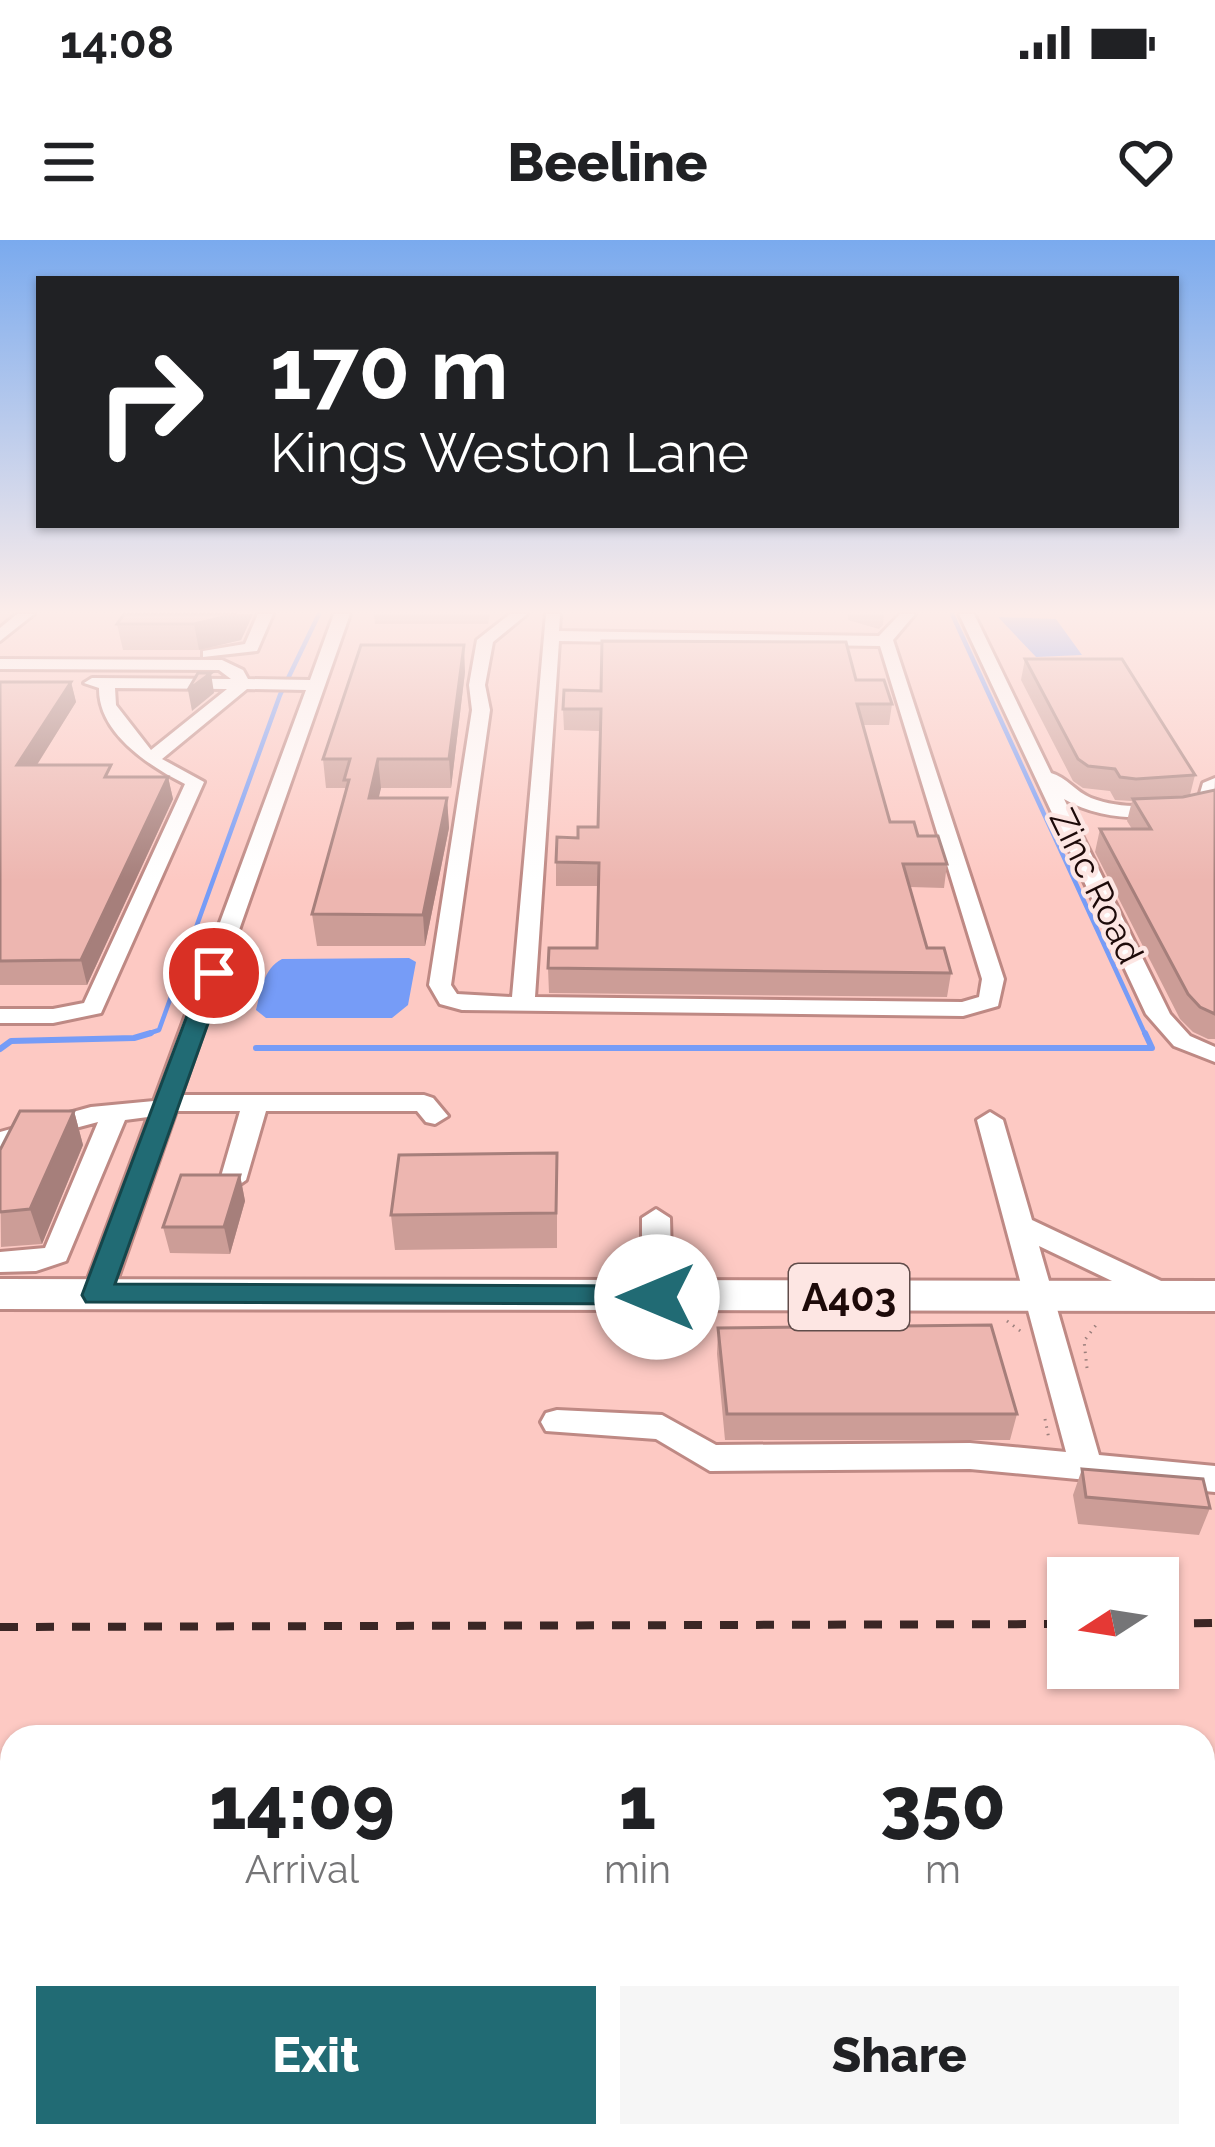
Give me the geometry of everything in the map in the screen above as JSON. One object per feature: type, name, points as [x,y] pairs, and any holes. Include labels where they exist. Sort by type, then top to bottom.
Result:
[{"type":"highway","name":"A403","points":[[0,1294],[1215,1296]]},
{"type":"street","points":[[0,1016],[53,1016],[93,1008],[194,778],[150,760],[107,703]]},
{"type":"street","points":[[150,760],[220,703]]},
{"type":"street","points":[[97,1295],[310,703]]},
{"type":"street","points":[[480,703],[440,985],[454,1002],[963,1009],[990,1001],[993,979],[904,703]]},
{"type":"street","points":[[523,1004],[546,703]]},
{"type":"street","name":"Zinc Road","points":[[1008,703],[1158,1014],[1171,1035],[1188,1048],[1215,1055]]},
{"type":"street","name":"Zinc Road","points":[[1009,703],[1059,788],[1072,799],[1105,807],[1191,807],[1207,804],[1215,784]]},
{"type":"street","points":[[0,1140],[115,1112],[166,1106],[424,1103],[435,1116]]},
{"type":"street","points":[[233,1180],[255,1104]]},
{"type":"street","points":[[0,1262],[36,1261],[56,1254],[115,1112]]},
{"type":"street","points":[[990,1120],[1086,1467]]},
{"type":"street","points":[[656,1218],[657,1297]]},
{"type":"street","points":[[1020,1226],[1169,1296]]},
{"type":"street","points":[[556,1422],[662,1427],[710,1458],[970,1456],[1215,1479]]},
{"type":"path","points":[[1081,1340],[1090,1385]]},
{"type":"shaded area","points":[[0,703],[1215,703],[1215,1725],[0,1725]]},
{"type":"water","points":[[409,958],[416,962],[408,1005],[392,1018],[266,1018],[256,1010],[267,975],[282,959]]},
{"type":"building","points":[[0,703],[57,703],[17,765],[111,765],[105,777],[168,777],[81,960],[0,961]]},
{"type":"building","points":[[342,703],[456,703],[449,759],[378,759],[369,798],[447,798],[423,915],[312,914],[349,780],[344,780],[350,759],[323,759]]},
{"type":"building","points":[[563,703],[892,703],[857,704],[890,822],[914,822],[918,836],[938,836],[947,864],[903,864],[927,948],[944,948],[951,973],[548,968],[549,948],[597,948],[599,863],[556,862],[557,837],[578,838],[578,827],[598,827],[601,709],[563,709]]},
{"type":"building","points":[[1048,703],[1150,703],[1195,775],[1120,777],[1115,769],[1088,766],[1078,759]]},
{"type":"building","points":[[1215,790],[1215,1014],[1188,994],[1100,829],[1151,829],[1133,799]]},
{"type":"building","points":[[20,1111],[74,1111],[30,1209],[0,1212],[0,1150]]},
{"type":"building","points":[[557,1153],[556,1213],[391,1215],[399,1155]]},
{"type":"building","points":[[181,1175],[240,1175],[224,1227],[163,1227]]},
{"type":"building","points":[[991,1325],[1017,1414],[727,1414],[718,1328]]},
{"type":"building","points":[[1082,1469],[1203,1479],[1210,1508],[1086,1497]]},
{"type":"waterway","points":[[142,1036],[159,1030],[277,703]]},
{"type":"waterway","points":[[993,703],[1146,1036]]},
{"type":"waterway","points":[[142,1036],[151,1033]]},
{"type":"waterway","points":[[256,1048],[1152,1048],[1145,1033]]},
{"type":"waterway","points":[[0,1049],[11,1041],[142,1036]]},
{"type":"railway","points":[[1179,1624],[1215,1623]]},
{"type":"railway","points":[[0,1627],[1047,1624]]},
{"type":"route","points":[[214,973],[97,1295],[657,1297]]}]
